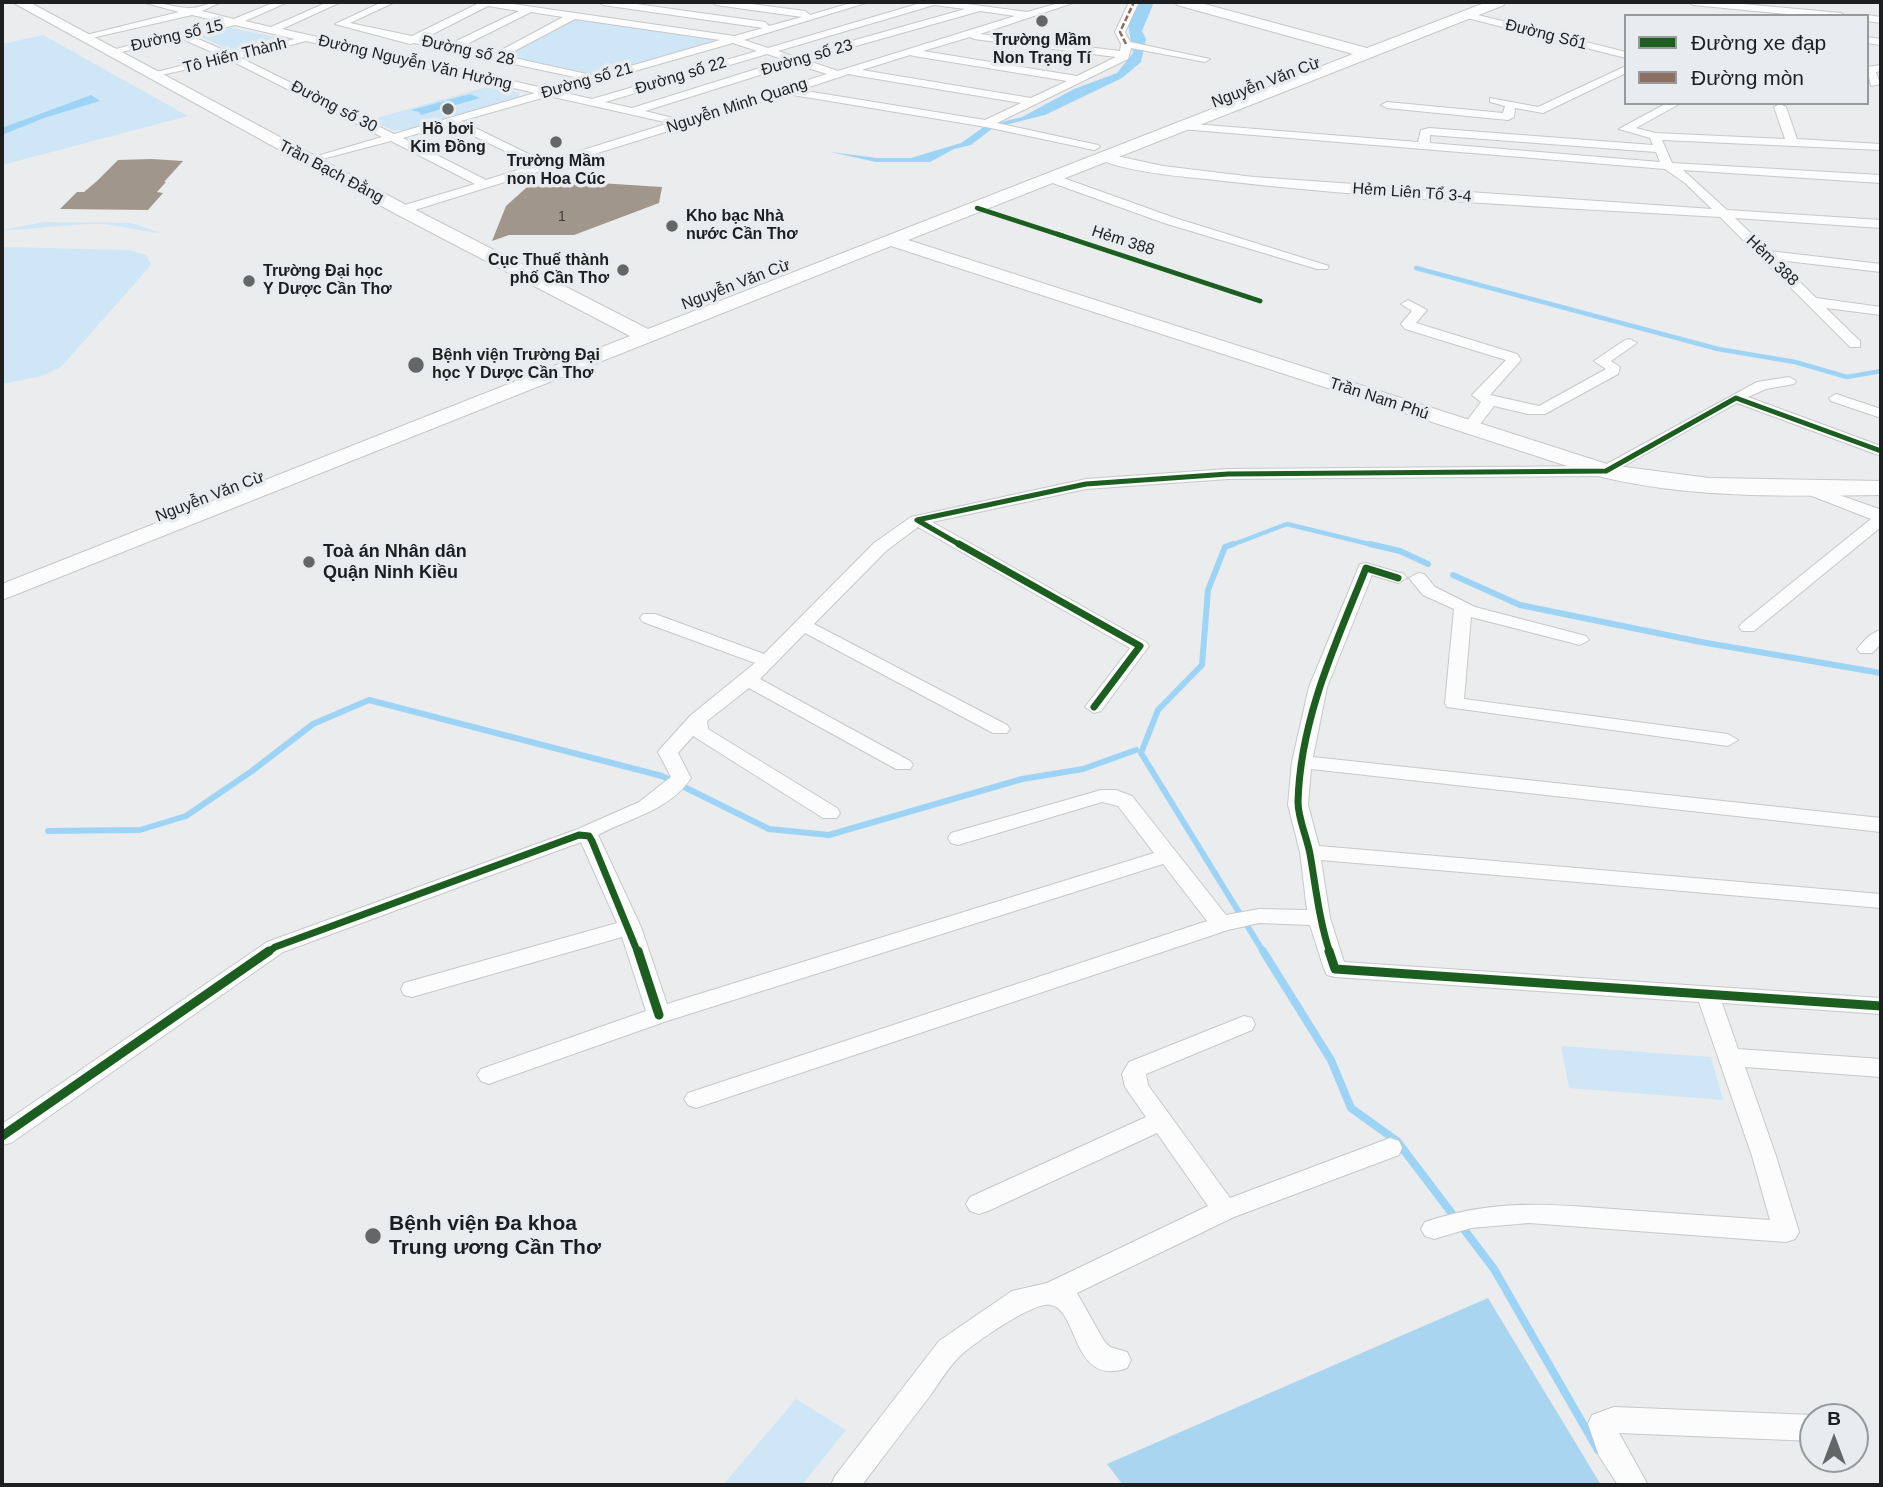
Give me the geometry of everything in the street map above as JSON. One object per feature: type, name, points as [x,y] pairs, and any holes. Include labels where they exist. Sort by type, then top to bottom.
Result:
[{"type":"main road","name":"Trần Bạch Đằng","points":[[24,2],[109,52],[402,210],[639,332]]},
{"type":"main road","points":[[1183,2],[1361,51]]},
{"type":"main road","name":"Nguyễn Văn Cừ","points":[[2,593],[639,332],[663,313],[1099,152],[1470,8],[1499,2]]},
{"type":"main road","name":"Nguyễn Văn Cừ","points":[[2,579],[570,355],[890,240],[1051,178],[1099,152],[1181,126],[1361,51]]},
{"type":"main road","name":"Trần Nam Phú","points":[[890,240],[1606,471],[1649,481],[1692,485],[1881,488]]},
{"type":"street","name":"Đường Nguyễn Văn Hưởng","points":[[147,2],[683,123]]},
{"type":"street","points":[[83,37],[192,12],[216,2]]},
{"type":"street","name":"Đường số 15","points":[[109,52],[235,22],[283,2]]},
{"type":"street","points":[[272,30],[336,2]]},
{"type":"street","name":"Tô Hiến Thành","points":[[156,75],[308,38],[390,2]]},
{"type":"street","points":[[481,2],[732,39],[836,74]]},
{"type":"street","points":[[460,72],[602,2],[774,27]]},
{"type":"street","points":[[716,2],[815,16]]},
{"type":"street","points":[[833,2],[859,3]]},
{"type":"street","points":[[934,2],[1033,16]]},
{"type":"street","name":"Đường số 22","points":[[590,103],[934,2]]},
{"type":"street","name":"Nguyễn Minh Quang","points":[[402,210],[836,74],[1033,16],[1068,2]]},
{"type":"street","points":[[1134,2],[1120,32],[1135,53]]},
{"type":"street","points":[[1693,2],[1820,14]]},
{"type":"street","points":[[380,54],[414,40],[486,3]]},
{"type":"street","name":"Đường số 21","points":[[311,161],[859,3]]},
{"type":"street","name":"Đường số 23","points":[[634,112],[796,60],[981,8]]},
{"type":"street","name":"Đường Số1","points":[[1470,8],[1624,54]]},
{"type":"street","points":[[1744,14],[1757,8]]},
{"type":"street","points":[[452,47],[530,9]]},
{"type":"street","name":"Đường số 28","points":[[341,24],[595,78]]},
{"type":"street","name":"Đường số 30","points":[[181,35],[232,57],[485,184]]},
{"type":"street","points":[[965,35],[1205,59]]},
{"type":"street","points":[[909,53],[1076,79]]},
{"type":"street","points":[[986,125],[1076,79],[1135,53]]},
{"type":"street","points":[[1874,84],[1870,69],[1881,68]]},
{"type":"street","points":[[1494,100],[1539,111],[1624,70]]},
{"type":"street","points":[[849,71],[1031,101]]},
{"type":"street","name":"Hẻm Liên Tổ 3-4","points":[[784,90],[1006,129],[1099,152],[1146,169],[1201,176],[1403,194],[1881,224]]},
{"type":"street","points":[[1387,105],[1514,118],[1511,104]]},
{"type":"street","points":[[1668,166],[1657,142],[1625,129],[1672,105]]},
{"type":"street","points":[[1780,107],[1793,144]]},
{"type":"street","points":[[452,121],[544,166]]},
{"type":"street","name":"Hẻm 388","points":[[1181,126],[1668,166],[1881,179]]},
{"type":"street","points":[[1424,145],[1425,132],[1429,131],[1657,142],[1881,147]]},
{"type":"street","name":"Hẻm 388","points":[[1668,166],[1688,178],[1856,344]]},
{"type":"street","points":[[1051,178],[1168,220],[1322,266]]},
{"type":"street","name":"Hẻm 388","points":[[1688,178],[1881,192]]},
{"type":"street","points":[[1766,255],[1881,268]]},
{"type":"street","points":[[1814,302],[1881,311]]},
{"type":"street","points":[[1408,304],[1420,310],[1408,324],[1410,326],[1514,359],[1486,391],[1479,395],[1491,401],[1543,411],[1613,371],[1612,366],[1601,361],[1630,343]]},
{"type":"street","points":[[2,1136],[275,947],[584,835],[651,805],[666,795],[681,778],[668,752],[698,719],[748,680],[880,547],[917,520],[1086,484],[1228,474],[1606,471],[1762,385],[1789,381]]},
{"type":"street","points":[[1736,398],[1881,451]]},
{"type":"street","points":[[1836,398],[1881,414]]},
{"type":"street","points":[[1469,429],[1482,407],[1491,401]]},
{"type":"street","points":[[1748,627],[1879,521],[1880,518],[1873,512],[1805,488]]},
{"type":"street","points":[[917,520],[1140,646],[1094,707]]},
{"type":"street","points":[[1580,640],[1468,609],[1408,578],[1366,568],[1318,687],[1302,762],[1298,805],[1310,852],[1319,918],[1335,969],[1881,1006]]},
{"type":"street","points":[[1468,609],[1462,610],[1454,703],[1728,740]]},
{"type":"street","points":[[649,618],[766,661]]},
{"type":"street","points":[[801,624],[872,659],[1000,729]]},
{"type":"street","points":[[1866,649],[1881,635]]},
{"type":"street","points":[[748,680],[904,765]]},
{"type":"street","points":[[698,719],[701,733],[830,813]]},
{"type":"street","points":[[1302,762],[1881,825]]},
{"type":"street","points":[[958,838],[1101,796],[1116,796],[1125,801],[1223,924]]},
{"type":"street","points":[[584,835],[592,841],[630,927],[659,1015]]},
{"type":"street","points":[[1310,852],[1881,901]]},
{"type":"street","points":[[489,1075],[659,1015],[1167,856]]},
{"type":"street","points":[[696,1099],[1223,924],[1247,918],[1319,918]]},
{"type":"street","points":[[412,989],[630,927]]},
{"type":"street","points":[[1434,1228],[1471,1218],[1529,1213],[1786,1232],[1708,995]]},
{"type":"street","points":[[1225,1210],[1136,1087],[1134,1074],[1137,1068],[1244,1024]]},
{"type":"street","points":[[1730,1057],[1881,1068]]},
{"type":"street","points":[[979,1204],[1161,1121]]},
{"type":"street","points":[[845,1485],[949,1349],[1021,1299],[1051,1293],[1225,1210],[1390,1148]]},
{"type":"street","points":[[1051,1293],[1069,1301],[1094,1349],[1103,1358],[1117,1360]]},
{"type":"street","points":[[1634,1485],[1609,1447],[1602,1424],[1614,1420],[1634,1420],[1799,1427]]},
{"type":"shaded area","points":[[1140,2],[1154,2],[1142,31],[1146,39],[1141,62],[1122,78],[1045,115],[993,128],[971,145],[954,149],[930,162],[876,162],[831,152],[877,158],[911,158],[961,143],[985,126],[1022,117],[1074,89],[1117,73],[1133,53],[1128,24]]},
{"type":"shaded area","points":[[572,19],[719,40],[600,76],[504,55]]},
{"type":"shaded area","points":[[226,28],[284,39],[232,52],[199,35]]},
{"type":"shaded area","points":[[43,35],[188,116],[2,165],[2,44]]},
{"type":"shaded area","points":[[490,86],[520,93],[518,98],[404,130],[392,130],[370,120]]},
{"type":"shaded area","points":[[470,94],[480,98],[421,115],[411,110]]},
{"type":"shaded area","points":[[91,95],[100,101],[44,118],[2,135],[2,128]]},
{"type":"shaded area","points":[[44,222],[131,223],[161,233],[101,224],[2,230]]},
{"type":"shaded area","points":[[2,247],[129,250],[146,255],[151,265],[61,367],[42,376],[2,384]]},
{"type":"shaded area","points":[[1561,1046],[1711,1057],[1723,1100],[1569,1088]]},
{"type":"shaded area","points":[[1488,1298],[1601,1485],[1123,1485],[1107,1464]]},
{"type":"shaded area","points":[[796,1399],[846,1430],[802,1485],[723,1485]]},
{"type":"building","points":[[118,160],[183,161],[164,182],[157,192],[163,193],[148,210],[60,209],[77,192],[84,192]]},
{"type":"building","points":[[536,179],[662,187],[659,203],[574,235],[509,235],[492,241],[506,206]]},
{"type":"waterway","points":[[1416,268],[1718,349],[1795,362],[1847,377],[1881,371]]},
{"type":"waterway","points":[[1229,546],[1287,524],[1377,546]]},
{"type":"waterway","points":[[1233,544],[1225,547],[1208,590],[1202,665],[1158,710],[1141,753],[1264,953]]},
{"type":"waterway","points":[[1370,544],[1400,551],[1428,564]]},
{"type":"waterway","points":[[1453,575],[1520,605],[1701,642],[1881,673]]},
{"type":"waterway","points":[[48,831],[140,830],[186,816],[252,771],[313,724],[369,700],[662,776],[769,829],[829,835],[1022,779],[1083,769],[1136,750]]},
{"type":"waterway","points":[[1263,951],[1331,1060],[1351,1108],[1397,1141],[1494,1269],[1598,1450]]},
{"type":"marked path","points":[[1126,44],[1120,32],[1134,2]]},
{"type":"cycle path","points":[[977,208],[1260,301]]},
{"type":"cycle path","points":[[1094,707],[1140,646],[917,520],[1086,484],[1228,474],[1606,471],[1736,398],[1881,451]]},
{"type":"cycle path","points":[[1398,578],[1366,568],[1318,687],[1302,762],[1298,805],[1310,852],[1319,918],[1335,969],[1881,1006]]},
{"type":"cycle path","points":[[2,1136],[275,947],[579,835],[589,836],[592,841],[630,927],[659,1015]]},
{"type":"place","name":"Trường Mầm Non Trạng Tí","points":[[1042,21]]},
{"type":"place","name":"Hồ bơi Kim Đồng","points":[[448,109]]},
{"type":"place","name":"Trường Mầm non Hoa Cúc","points":[[556,142]]},
{"type":"place","name":"Kho bạc Nhà nước Cần Thơ","points":[[672,226]]},
{"type":"place","name":"Cục Thuế thành phố Cần Thơ","points":[[623,270]]},
{"type":"place","name":"Trường Đại học Y Dược Cần Thơ","points":[[249,281]]},
{"type":"place","name":"Bệnh viện Trường Đại học Y Dược Cần Thơ","points":[[416,365]]},
{"type":"place","name":"Toà án Nhân dân Quận Ninh Kiều","points":[[309,562]]},
{"type":"place","name":"Bệnh viện Đa khoa Trung ương Cần Thơ","points":[[373,1236]]}]
